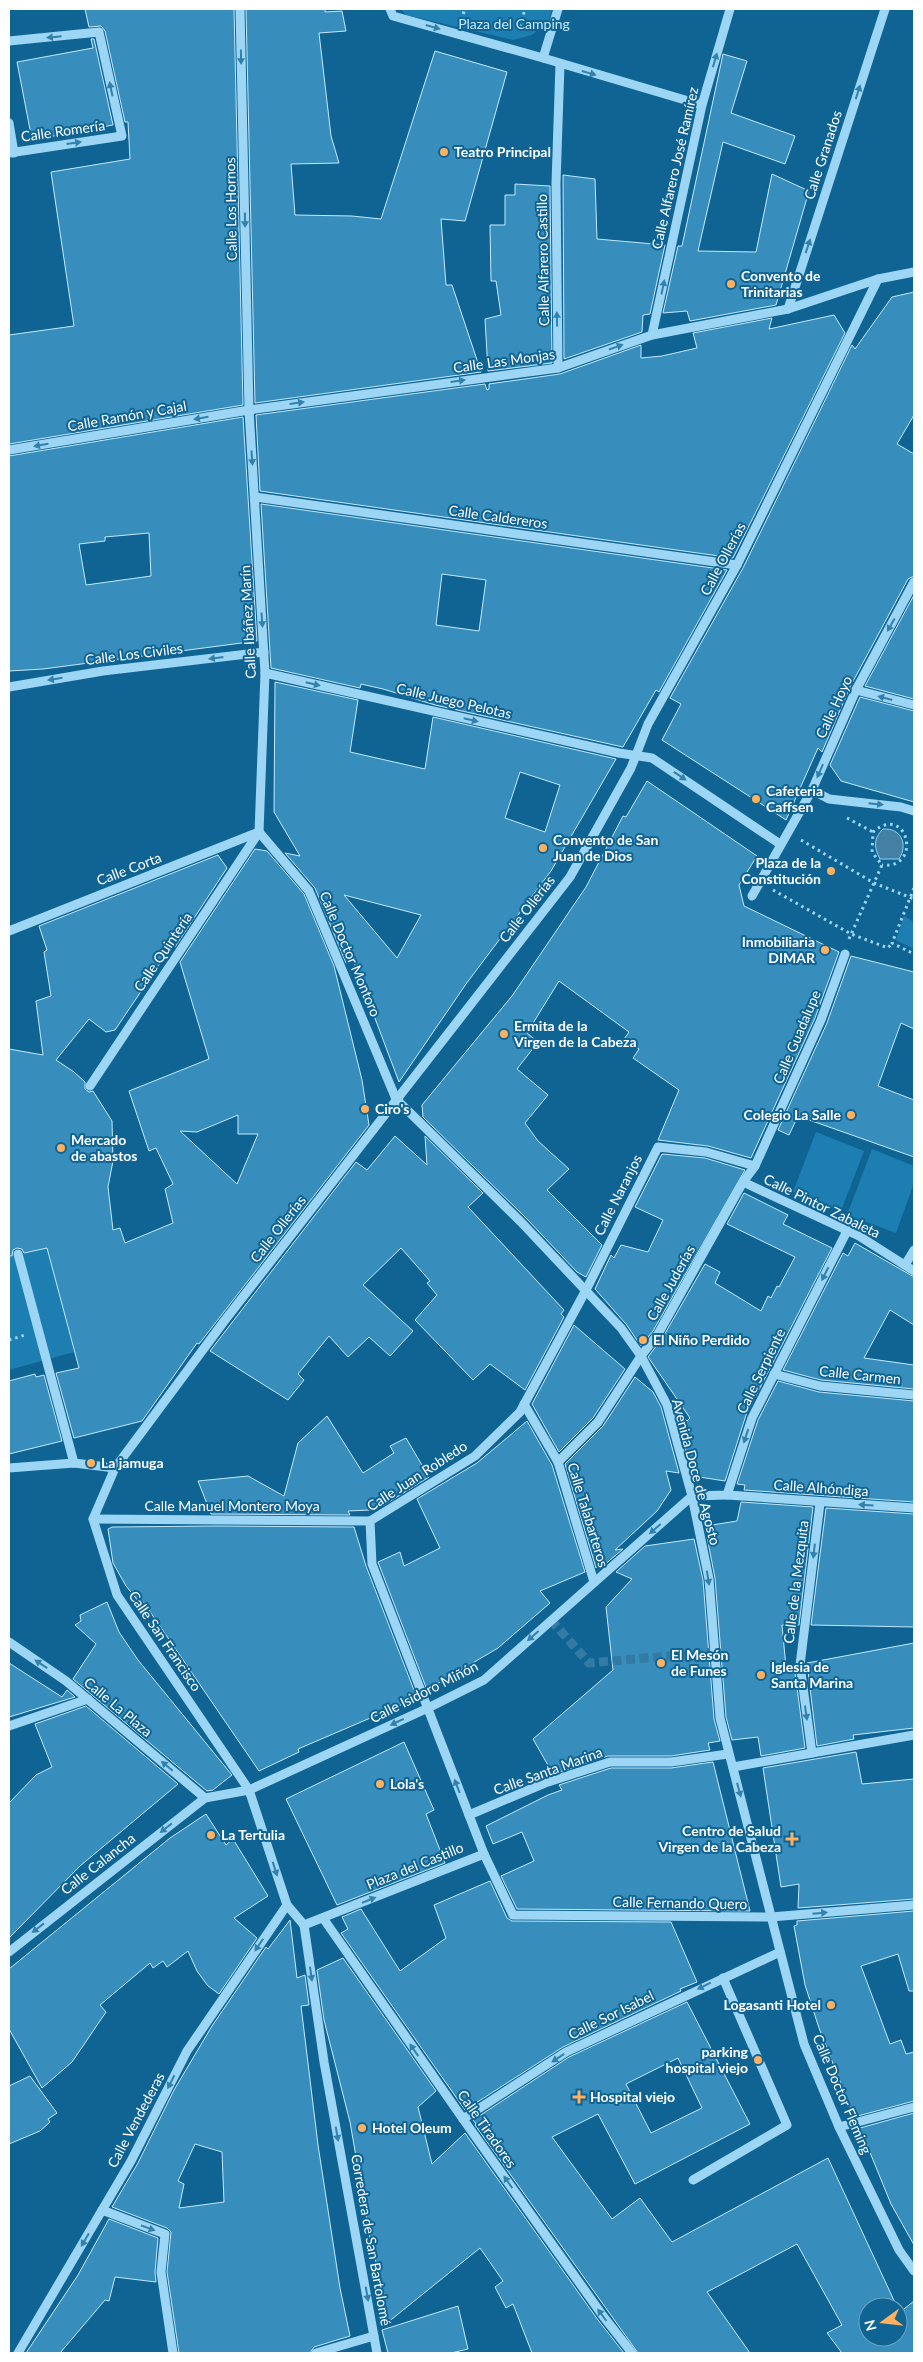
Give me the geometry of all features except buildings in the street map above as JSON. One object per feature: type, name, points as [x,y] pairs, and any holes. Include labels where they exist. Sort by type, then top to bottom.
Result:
[{"type":"street","name":"Calle Los Hornos","points":[[240,9],[249,410]]},
{"type":"street","points":[[390,9],[393,16],[702,105]]},
{"type":"street","points":[[543,58],[558,9]]},
{"type":"street","name":"Calle Alfarero José Ramírez","points":[[652,335],[702,105],[730,9]]},
{"type":"street","name":"Calle Granados","points":[[788,310],[885,9]]},
{"type":"street","name":"Calle Romería","points":[[9,42],[99,32],[122,136],[11,153]]},
{"type":"street","name":"Calle Alfarero Castillo","points":[[558,368],[556,182],[560,64]]},
{"type":"street","points":[[9,123],[11,153]]},
{"type":"street","name":"Calle Las Monjas","points":[[249,410],[558,368],[652,335],[788,310],[878,279],[914,272]]},
{"type":"street","name":"Calle Ollerías","points":[[115,1468],[225,1320],[570,877],[637,755],[648,724],[737,564],[878,279]]},
{"type":"street","name":"Calle Ramón y Cajal","points":[[9,450],[249,410]]},
{"type":"street","name":"Calle Ibáñez Marín","points":[[249,410],[265,673],[259,832]]},
{"type":"street","name":"Calle Caldereros","points":[[254,497],[737,564]]},
{"type":"street","name":"Calle Hoyo","points":[[780,844],[812,790],[856,690],[914,582]]},
{"type":"street","name":"Calle Los Civiles","points":[[9,687],[103,671],[264,652]]},
{"type":"street","name":"Calle Juego Pelotas","points":[[265,673],[619,753],[637,755]]},
{"type":"street","points":[[856,690],[914,705]]},
{"type":"street","points":[[637,755],[652,758],[780,844],[752,896]]},
{"type":"street","points":[[812,790],[829,799],[901,806],[914,811]]},
{"type":"street","name":"Calle Corta","points":[[9,931],[259,832]]},
{"type":"street","name":"Calle Quintería","points":[[90,1086],[259,832]]},
{"type":"street","name":"Calle Doctor Montoro","points":[[259,832],[309,891],[396,1099]]},
{"type":"street","name":"Calle Guadalupe","points":[[743,1182],[755,1166],[821,1020],[845,954]]},
{"type":"street","name":"Avenida Doce de Agosto","points":[[396,1099],[521,1222],[621,1328],[641,1356],[667,1405],[692,1496],[709,1579],[720,1718],[771,1917]]},
{"type":"street","name":"Calle Naranjos","points":[[586,1290],[658,1147],[706,1152],[755,1166]]},
{"type":"street","name":"Calle Pintor Zabaleta","points":[[743,1182],[847,1231],[914,1271]]},
{"type":"street","name":"Calle Juderías","points":[[558,1462],[598,1422],[641,1356],[658,1334],[743,1182]]},
{"type":"street","name":"Calle Serpiente","points":[[727,1495],[752,1418],[847,1231]]},
{"type":"street","points":[[905,1265],[914,1250]]},
{"type":"street","points":[[18,1254],[74,1463]]},
{"type":"street","name":"Calle Juan Robledo","points":[[428,1708],[372,1564],[370,1521],[475,1456],[520,1412],[586,1290]]},
{"type":"street","name":"Calle Carmen","points":[[774,1374],[820,1386],[914,1395]]},
{"type":"street","name":"Calle Talabarteros","points":[[524,1404],[558,1462],[594,1582]]},
{"type":"street","points":[[9,1468],[74,1463],[115,1468],[93,1519]]},
{"type":"street","points":[[692,1496],[727,1495]]},
{"type":"street","name":"Calle Alhóndiga","points":[[727,1495],[820,1503],[914,1508]]},
{"type":"street","name":"Calle Isidoro Miñón","points":[[204,1798],[249,1790],[428,1708],[484,1680],[692,1496]]},
{"type":"street","name":"Calle de la Mezquita","points":[[812,1753],[800,1665],[820,1503]]},
{"type":"street","name":"Calle Manuel Montero Moya","points":[[93,1519],[370,1521]]},
{"type":"street","name":"Calle San Francisco","points":[[93,1519],[116,1595],[249,1790],[287,1905]]},
{"type":"street","name":"Calle La Plaza","points":[[9,1642],[66,1681],[204,1798]]},
{"type":"street","points":[[9,1726],[88,1699]]},
{"type":"street","name":"Plaza del Castillo","points":[[304,1925],[484,1854],[428,1708]]},
{"type":"street","points":[[733,1767],[914,1735]]},
{"type":"street","name":"Calle Santa Marina","points":[[469,1816],[546,1783],[610,1762],[671,1762],[728,1754]]},
{"type":"street","name":"Calle Calancha","points":[[9,1952],[204,1798]]},
{"type":"street","name":"Calle Fernando Quero","points":[[484,1854],[513,1915],[771,1917],[914,1904]]},
{"type":"street","points":[[287,1905],[304,1925]]},
{"type":"street","name":"Calle Vendederas","points":[[18,2353],[131,2161],[187,2051],[287,1905]]},
{"type":"street","name":"Calle Doctor Fleming","points":[[771,1917],[804,2044],[838,2127],[899,2250],[914,2271]]},
{"type":"street","name":"Calle Tiradores","points":[[323,1918],[463,2119],[603,2316],[632,2353]]},
{"type":"street","name":"Corredera de San Bartolomé","points":[[304,1925],[324,2062],[377,2353]]},
{"type":"street","name":"Calle Sor Isabel","points":[[463,2119],[566,2052],[780,1952]]},
{"type":"street","points":[[693,2180],[787,2125],[723,1978]]},
{"type":"street","points":[[838,2127],[914,2107]]},
{"type":"street","points":[[102,2210],[165,2234],[161,2272],[172,2353]]},
{"type":"street","points":[[316,2353],[374,2336]]},
{"type":"path","points":[[520,27],[525,9]]},
{"type":"path","points":[[890,823],[904,829],[910,850],[908,858],[903,863],[893,866],[882,865],[872,852],[871,839],[873,832],[880,826],[890,823]]},
{"type":"path","points":[[796,848],[805,831]]},
{"type":"path","points":[[800,839],[874,883],[914,899]]},
{"type":"path","points":[[845,954],[851,934],[882,865]]},
{"type":"path","points":[[777,882],[772,890],[851,934],[888,948],[892,943],[914,888]]},
{"type":"path","points":[[892,943],[914,954]]},
{"type":"green space","name":"Plaza del Camping","points":[[401,9],[552,9],[549,20],[532,35],[513,40],[406,15]]},
{"type":"green space","points":[[904,916],[914,922],[914,949],[896,940]]},
{"type":"green space","points":[[816,1132],[864,1151],[841,1211],[793,1192]]},
{"type":"green space","points":[[872,1149],[914,1166],[914,1183],[896,1233],[847,1215]]},
{"type":"green space","points":[[47,1248],[74,1352],[9,1370],[9,1257]]},
{"type":"shaded area","points":[[883,829],[890,829],[899,834],[903,848],[899,859],[880,859],[876,840]]},
{"type":"tunnel","points":[[551,1620],[589,1663],[715,1652]]},
{"type":"place","name":"Teatro Principal","points":[[444,152]]},
{"type":"place","name":"Convento de Trinitarias","points":[[731,284]]},
{"type":"place","name":"Cafeteria Caffsen","points":[[756,799]]},
{"type":"place","name":"Convento de San Juan de Dios","points":[[543,848]]},
{"type":"place","name":"Plaza de la Constitución","points":[[831,871]]},
{"type":"place","name":"Inmobiliaria DIMAR","points":[[825,950]]},
{"type":"place","name":"Ermita de la Virgen de la Cabeza","points":[[504,1034]]},
{"type":"place","name":"Ciro's","points":[[365,1109]]},
{"type":"place","name":"Colegio La Salle","points":[[851,1115]]},
{"type":"place","name":"Mercado de abastos","points":[[61,1148]]},
{"type":"place","name":"El Niño Perdido","points":[[643,1340]]},
{"type":"place","name":"La jamuga","points":[[91,1463]]},
{"type":"place","name":"El Mesón de Funes","points":[[661,1663]]},
{"type":"place","name":"Iglesia de Santa Marina","points":[[761,1675]]},
{"type":"place","name":"Lola's","points":[[380,1784]]},
{"type":"place","name":"La Tertulia","points":[[211,1835]]},
{"type":"place","name":"Centro de Salud Virgen de la Cabeza","points":[[792,1839]]},
{"type":"place","name":"Logasanti Hotel","points":[[831,2005]]},
{"type":"place","name":"parking hospital viejo","points":[[758,2060]]},
{"type":"place","name":"Hospital viejo","points":[[579,2097]]},
{"type":"place","name":"Hotel Oleum","points":[[362,2128]]}]
